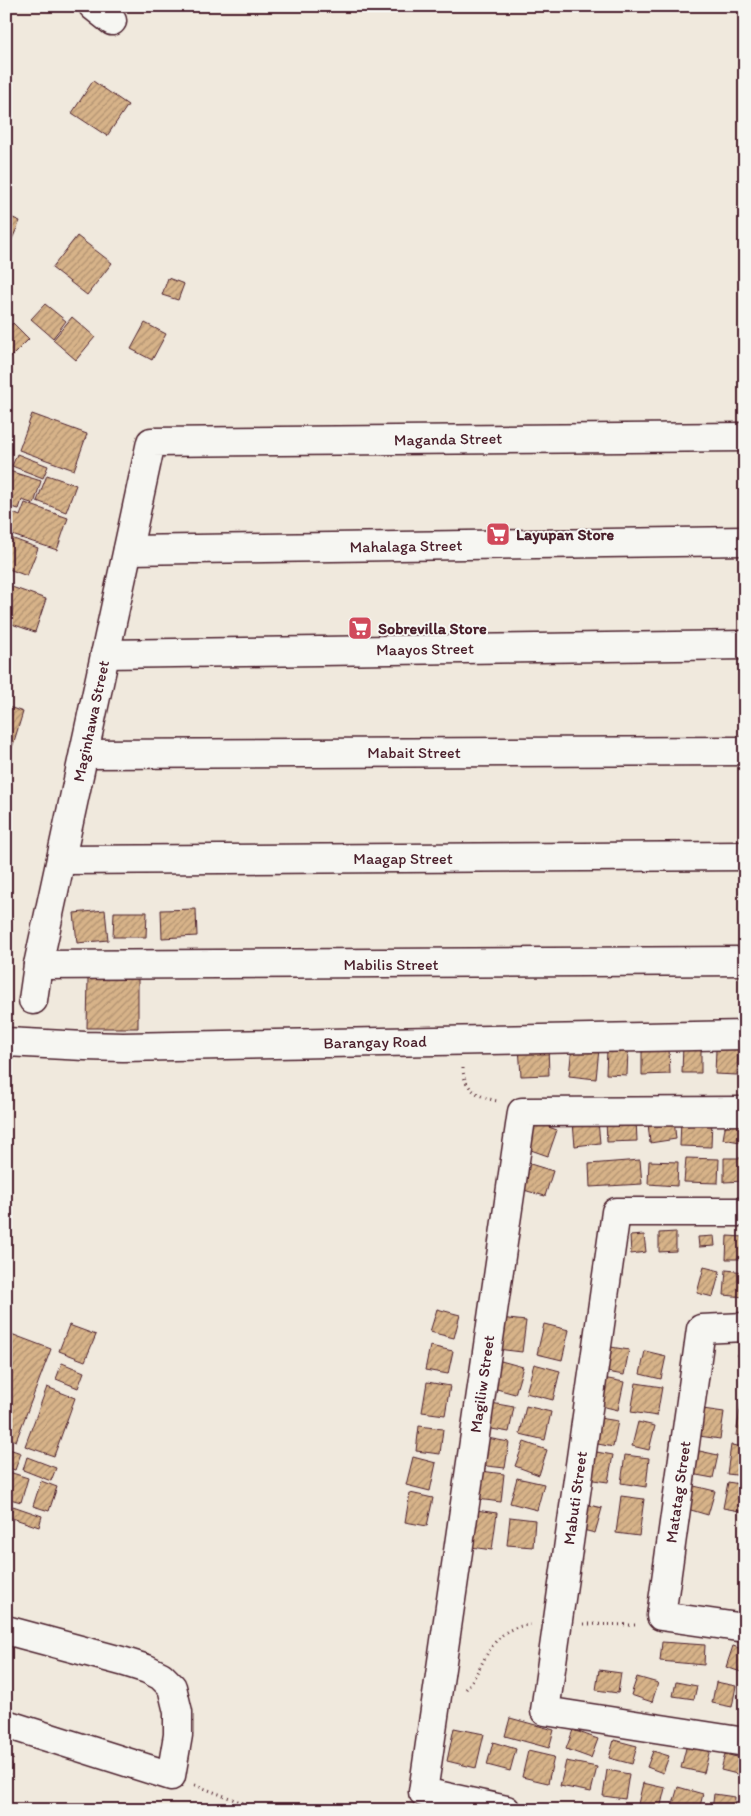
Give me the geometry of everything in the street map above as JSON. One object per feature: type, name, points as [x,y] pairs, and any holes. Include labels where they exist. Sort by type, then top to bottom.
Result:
[{"type":"street","name":"Maganda Street","points":[[151,442],[745,437]]},
{"type":"street","name":"Maginhawa Street","points":[[33,1000],[38,966],[151,442]]},
{"type":"street","name":"Mahalaga Street","points":[[128,550],[745,541]]},
{"type":"street","name":"Maayos Street","points":[[106,654],[745,645]]},
{"type":"street","name":"Mabait Street","points":[[84,754],[745,751]]},
{"type":"street","name":"Maagap Street","points":[[61,860],[745,856]]},
{"type":"street","name":"Mabilis Street","points":[[38,966],[745,960]]},
{"type":"street","name":"Barangay Road","points":[[6,1042],[123,1047],[745,1035]]},
{"type":"street","points":[[522,1112],[745,1110]]},
{"type":"street","name":"Magiliw Street","points":[[506,1810],[423,1792],[522,1112]]},
{"type":"street","name":"Mabuti Street","points":[[745,1212],[616,1212],[545,1710],[745,1742]]},
{"type":"street","name":"Matatag Street","points":[[745,1327],[701,1329],[661,1616],[745,1628]]},
{"type":"street","points":[[6,1630],[125,1662],[161,1676],[172,1687],[178,1712],[178,1735],[171,1776],[12,1726]]},
{"type":"path","points":[[464,1040],[463,1073],[467,1085],[476,1094],[489,1100],[512,1104],[522,1112]]},
{"type":"path","points":[[6,1789],[12,1726]]},
{"type":"path","points":[[171,1776],[262,1810]]},
{"type":"building","points":[[93,81],[128,105],[107,136],[72,113]]},
{"type":"building","points":[[6,215],[20,221],[6,253]]},
{"type":"building","points":[[77,236],[112,263],[87,295],[52,268]]},
{"type":"building","points":[[168,278],[184,284],[178,300],[162,295]]},
{"type":"building","points":[[45,304],[66,321],[53,338],[31,319]]},
{"type":"building","points":[[72,317],[95,337],[76,360],[53,340]]},
{"type":"building","points":[[13,323],[29,339],[6,362],[6,330]]},
{"type":"building","points":[[145,323],[166,334],[152,360],[131,349]]},
{"type":"building","points":[[32,414],[87,434],[74,470],[19,450]]},
{"type":"building","points":[[17,454],[48,466],[43,478],[12,466]]},
{"type":"building","points":[[6,470],[41,481],[34,504],[22,500],[19,509],[6,506]]},
{"type":"building","points":[[47,475],[76,485],[66,512],[37,501]]},
{"type":"building","points":[[25,503],[68,518],[57,550],[6,533],[11,512],[20,516]]},
{"type":"building","points":[[11,538],[38,548],[27,576],[6,568],[6,551]]},
{"type":"building","points":[[6,585],[46,599],[35,632],[6,622]]},
{"type":"building","points":[[6,706],[23,712],[8,761],[6,760]]},
{"type":"building","points":[[196,909],[197,936],[162,938],[161,910]]},
{"type":"building","points":[[105,910],[108,940],[77,943],[74,913]]},
{"type":"building","points":[[114,912],[147,912],[146,937],[113,937]]},
{"type":"building","points":[[88,978],[138,978],[138,1028],[87,1028]]},
{"type":"building","points":[[548,1045],[549,1075],[521,1076],[519,1047]]},
{"type":"building","points":[[683,1045],[701,1046],[701,1073],[682,1073]]},
{"type":"building","points":[[572,1046],[599,1049],[596,1079],[569,1076]]},
{"type":"building","points":[[669,1047],[670,1074],[642,1075],[642,1048]]},
{"type":"building","points":[[607,1049],[628,1050],[627,1075],[606,1074]]},
{"type":"building","points":[[716,1049],[738,1049],[737,1075],[715,1074]]},
{"type":"building","points":[[681,1118],[712,1119],[711,1147],[680,1146]]},
{"type":"building","points":[[636,1119],[637,1141],[607,1142],[606,1120]]},
{"type":"building","points":[[674,1120],[676,1139],[650,1143],[648,1123]]},
{"type":"building","points":[[598,1121],[600,1143],[575,1146],[573,1123]]},
{"type":"building","points":[[535,1122],[557,1130],[548,1156],[525,1148]]},
{"type":"building","points":[[726,1122],[743,1125],[740,1142],[723,1139]]},
{"type":"building","points":[[686,1158],[719,1159],[718,1183],[684,1182]]},
{"type":"building","points":[[724,1158],[745,1158],[745,1181],[724,1182]]},
{"type":"building","points":[[640,1160],[642,1184],[590,1187],[589,1164]]},
{"type":"building","points":[[649,1161],[678,1162],[677,1186],[648,1184]]},
{"type":"building","points":[[527,1163],[553,1171],[545,1196],[520,1189]]},
{"type":"building","points":[[676,1232],[676,1251],[659,1252],[659,1233]]},
{"type":"building","points":[[644,1235],[646,1252],[631,1254],[630,1236]]},
{"type":"building","points":[[714,1236],[715,1246],[699,1247],[698,1237]]},
{"type":"building","points":[[727,1236],[745,1237],[745,1259],[726,1259]]},
{"type":"building","points":[[704,1267],[720,1271],[713,1297],[697,1293]]},
{"type":"building","points":[[726,1270],[745,1272],[744,1297],[724,1295]]},
{"type":"building","points":[[437,1309],[460,1315],[454,1338],[430,1332]]},
{"type":"building","points":[[500,1318],[526,1321],[522,1352],[497,1349]]},
{"type":"building","points":[[544,1324],[569,1330],[562,1360],[537,1354]]},
{"type":"building","points":[[69,1325],[96,1335],[85,1361],[59,1351]]},
{"type":"building","points":[[6,1332],[51,1349],[16,1441],[6,1437]]},
{"type":"building","points":[[430,1346],[453,1351],[448,1374],[425,1370]]},
{"type":"building","points":[[605,1346],[629,1350],[624,1375],[601,1371]]},
{"type":"building","points":[[645,1351],[666,1356],[661,1379],[640,1374]]},
{"type":"building","points":[[501,1361],[523,1367],[515,1394],[493,1388]]},
{"type":"building","points":[[62,1363],[84,1372],[78,1388],[56,1379]]},
{"type":"building","points":[[534,1364],[560,1371],[553,1400],[526,1393]]},
{"type":"building","points":[[598,1377],[624,1382],[618,1410],[593,1404]]},
{"type":"building","points":[[427,1382],[450,1386],[445,1415],[422,1412]]},
{"type":"building","points":[[636,1383],[662,1387],[657,1416],[631,1412]]},
{"type":"building","points":[[745,1384],[745,1437],[736,1435]]},
{"type":"building","points":[[47,1387],[75,1398],[54,1456],[25,1446]]},
{"type":"building","points":[[491,1403],[514,1407],[509,1432],[486,1428]]},
{"type":"building","points":[[526,1406],[551,1412],[545,1440],[520,1434]]},
{"type":"building","points":[[703,1409],[724,1412],[720,1439],[699,1436]]},
{"type":"building","points":[[593,1417],[618,1421],[613,1447],[588,1442]]},
{"type":"building","points":[[638,1422],[655,1426],[649,1450],[632,1446]]},
{"type":"building","points":[[419,1426],[443,1429],[440,1454],[416,1451]]},
{"type":"building","points":[[482,1437],[509,1442],[505,1468],[478,1465]]},
{"type":"building","points":[[524,1442],[547,1450],[539,1475],[515,1466]]},
{"type":"building","points":[[731,1445],[745,1447],[745,1476],[727,1474]]},
{"type":"building","points":[[6,1448],[21,1453],[15,1470],[6,1467]]},
{"type":"building","points":[[695,1450],[718,1455],[713,1478],[691,1474]]},
{"type":"building","points":[[591,1451],[613,1455],[608,1482],[586,1479]]},
{"type":"building","points":[[625,1455],[649,1458],[646,1487],[621,1483]]},
{"type":"building","points":[[27,1457],[56,1468],[51,1481],[23,1470]]},
{"type":"building","points":[[413,1457],[436,1463],[430,1491],[406,1485]]},
{"type":"building","points":[[6,1471],[28,1478],[21,1502],[6,1498]]},
{"type":"building","points":[[481,1471],[504,1474],[501,1502],[477,1499]]},
{"type":"building","points":[[517,1478],[544,1484],[537,1510],[510,1503]]},
{"type":"building","points":[[41,1481],[57,1487],[49,1511],[33,1506]]},
{"type":"building","points":[[728,1482],[745,1485],[745,1512],[723,1508]]},
{"type":"building","points":[[690,1485],[715,1491],[708,1515],[684,1508]]},
{"type":"building","points":[[410,1493],[433,1498],[427,1526],[405,1522]]},
{"type":"building","points":[[621,1496],[644,1499],[639,1536],[616,1533]]},
{"type":"building","points":[[585,1504],[602,1508],[595,1533],[579,1529]]},
{"type":"building","points":[[13,1506],[42,1516],[39,1527],[9,1517]]},
{"type":"building","points":[[469,1509],[497,1513],[492,1550],[464,1546]]},
{"type":"building","points":[[510,1517],[535,1520],[533,1547],[507,1545]]},
{"type":"building","points":[[662,1642],[705,1645],[704,1665],[660,1661]]},
{"type":"building","points":[[733,1646],[745,1650],[744,1673],[726,1667]]},
{"type":"building","points":[[599,1670],[621,1673],[618,1693],[596,1690]]},
{"type":"building","points":[[637,1677],[658,1683],[652,1702],[631,1695]]},
{"type":"building","points":[[676,1682],[697,1686],[694,1699],[673,1696]]},
{"type":"building","points":[[716,1682],[736,1686],[732,1707],[712,1703]]},
{"type":"building","points":[[510,1718],[554,1730],[549,1748],[505,1736]]},
{"type":"building","points":[[454,1728],[484,1734],[476,1768],[447,1761]]},
{"type":"building","points":[[573,1730],[598,1739],[591,1758],[566,1749]]},
{"type":"building","points":[[614,1740],[637,1746],[632,1764],[609,1758]]},
{"type":"building","points":[[688,1740],[711,1745],[704,1773],[681,1768]]},
{"type":"building","points":[[493,1742],[516,1749],[510,1771],[487,1765]]},
{"type":"building","points":[[528,1751],[554,1757],[548,1783],[522,1777]]},
{"type":"building","points":[[653,1751],[669,1756],[663,1773],[647,1767]]},
{"type":"building","points":[[725,1754],[745,1759],[741,1775],[721,1770]]},
{"type":"building","points":[[566,1761],[597,1767],[591,1792],[560,1786]]},
{"type":"building","points":[[607,1770],[629,1774],[625,1799],[603,1796]]},
{"type":"building","points":[[643,1783],[665,1788],[660,1809],[638,1804]]},
{"type":"building","points":[[678,1787],[703,1794],[699,1810],[681,1810],[672,1807]]},
{"type":"building","points":[[714,1794],[735,1797],[734,1810],[712,1810]]},
{"type":"place","name":"Layupan Store","points":[[498,534]]},
{"type":"place","name":"Sobrevilla Store","points":[[360,628]]}]
